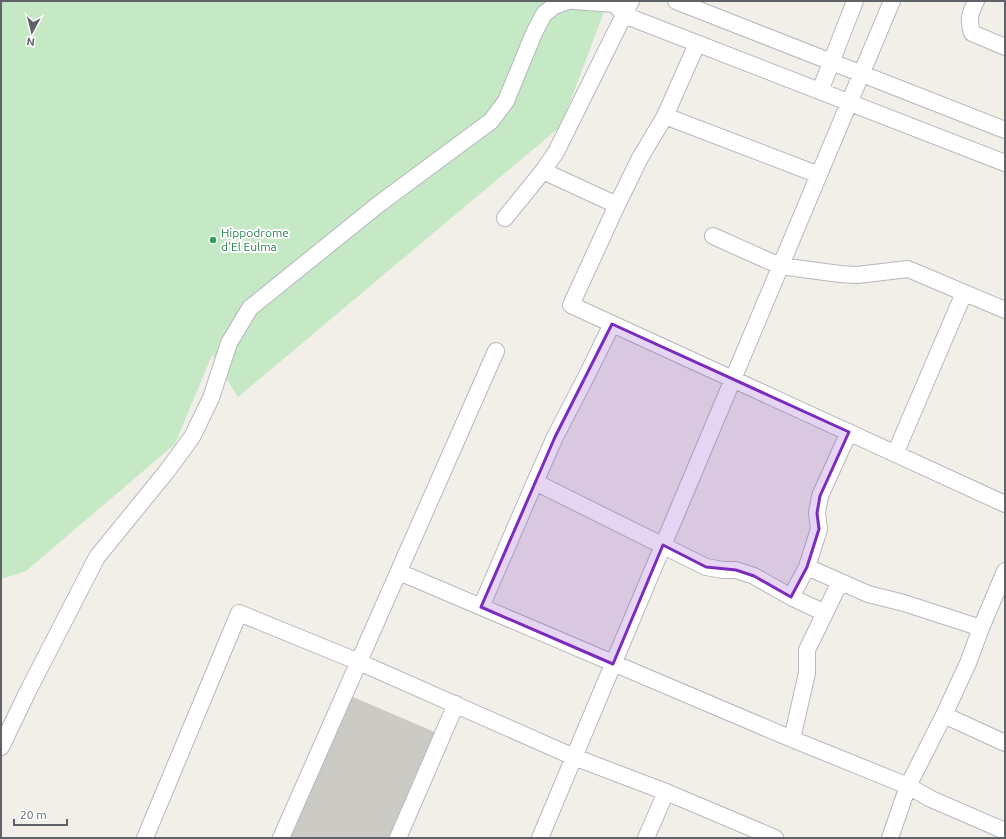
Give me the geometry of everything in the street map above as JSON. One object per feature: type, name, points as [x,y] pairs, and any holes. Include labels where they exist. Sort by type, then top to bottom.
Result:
[{"type":"street","points":[[1,747],[97,557],[167,471],[192,437],[211,398],[229,343],[250,308],[379,204],[491,121],[506,101],[534,33],[544,14],[554,6],[568,1]]},
{"type":"street","points":[[573,1],[622,5],[697,44],[1005,163]]},
{"type":"street","points":[[676,1],[1005,130]]},
{"type":"street","points":[[820,91],[855,1]]},
{"type":"street","points":[[540,838],[892,1]]},
{"type":"street","points":[[976,1],[969,15],[969,24],[972,33],[1005,47]]},
{"type":"street","points":[[505,218],[543,171],[556,152],[622,5]]},
{"type":"street","points":[[697,44],[665,116],[640,158],[571,305],[1005,504]]},
{"type":"street","points":[[665,116],[819,175]]},
{"type":"street","points":[[543,171],[617,205]]},
{"type":"street","points":[[713,236],[780,266],[857,275],[908,269],[1005,310]]},
{"type":"street","points":[[895,454],[964,293]]},
{"type":"street","points":[[482,607],[555,437],[612,324]]},
{"type":"street","points":[[281,838],[496,351]]},
{"type":"street","points":[[791,597],[807,567],[819,529],[817,513],[820,496],[849,432]]},
{"type":"street","points":[[535,482],[706,567],[723,570],[736,570],[754,576],[791,597],[825,613]]},
{"type":"street","points":[[807,567],[868,594],[904,603],[981,628]]},
{"type":"street","points":[[890,838],[908,786],[944,715],[968,663],[1005,571]]},
{"type":"street","points":[[398,572],[613,664],[908,786],[931,799],[1005,830]]},
{"type":"street","points":[[792,739],[807,673],[807,650],[840,582]]},
{"type":"street","points":[[145,838],[239,614],[359,662],[574,757],[666,792],[768,837]]},
{"type":"street","points":[[398,838],[456,704]]},
{"type":"street","points":[[944,715],[1005,743]]},
{"type":"street","points":[[646,838],[666,792]]},
{"type":"highlighted area","points":[[612,324],[849,432],[820,496],[817,513],[819,529],[807,567],[791,597],[754,576],[736,570],[706,567],[663,545],[613,664],[481,607],[555,437]]},
{"type":"green space","name":"Hippodrome d'El Eulma","points":[[1,1],[608,1],[561,126],[238,397],[212,355],[175,444],[26,571],[1,579]]},
{"type":"building","points":[[346,694],[437,733],[392,838],[285,838]]},
{"type":"place","name":"Hippodrome d'El Eulma","points":[[213,240]]}]
